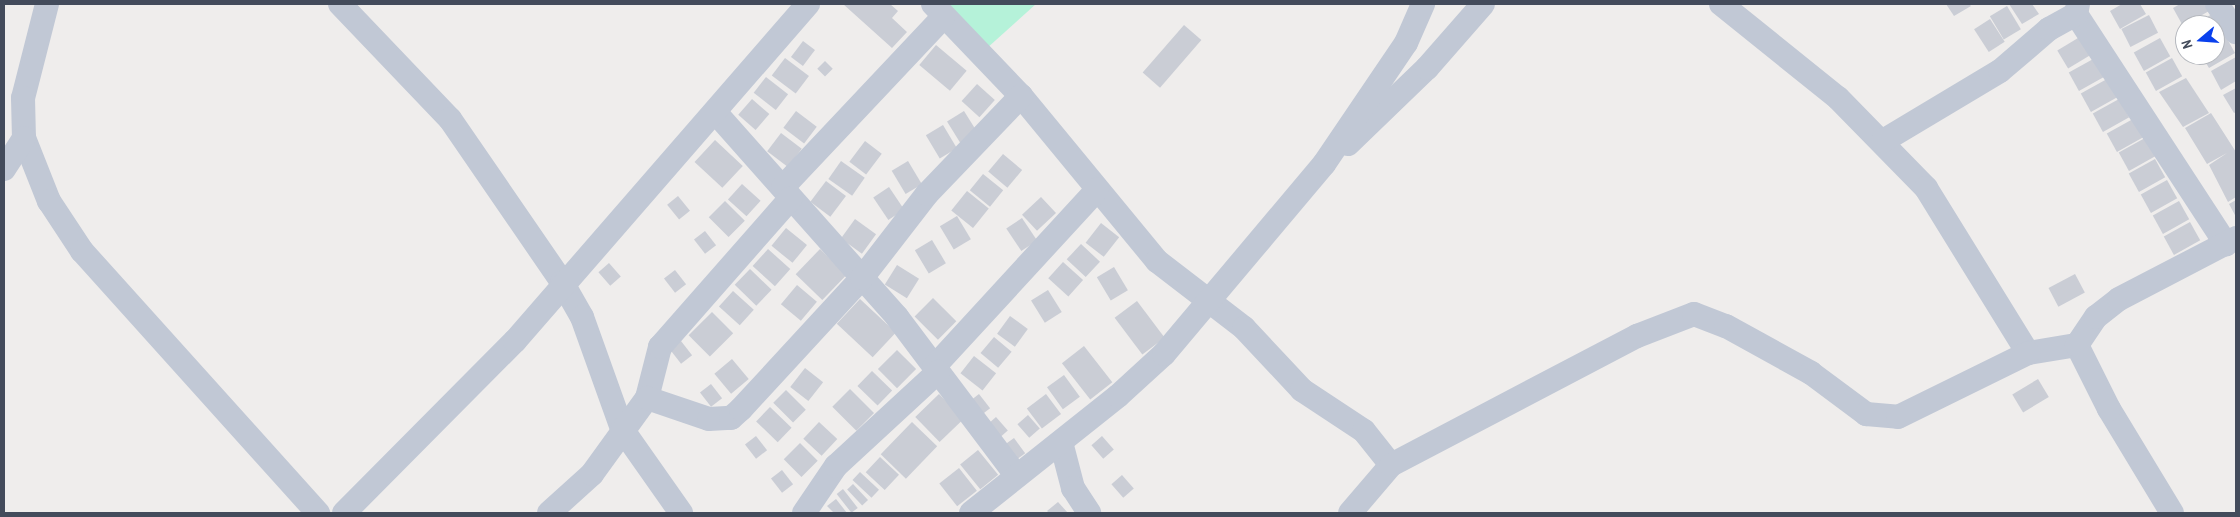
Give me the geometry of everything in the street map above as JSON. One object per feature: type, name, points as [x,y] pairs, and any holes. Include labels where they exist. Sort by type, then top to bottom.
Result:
[{"type":"street","points":[[47,4],[23,98],[24,138],[63,226],[180,365],[318,513]]},
{"type":"street","points":[[340,4],[450,120],[562,282],[582,317],[622,429],[681,513]]},
{"type":"street","points":[[344,513],[515,341],[562,282],[716,112],[808,4]]},
{"type":"street","points":[[971,513],[1061,442],[1164,354],[1206,300],[1324,164],[1407,88],[1484,4]]},
{"type":"street","points":[[1721,4],[1762,32],[1883,142],[1926,188],[2028,353]]},
{"type":"street","points":[[2217,4],[2236,32]]},
{"type":"street","points":[[1324,164],[1419,7]]},
{"type":"street","points":[[1350,513],[1391,465],[1637,336],[1694,314],[1726,326],[1811,374],[1866,414],[1906,414],[2028,353],[2077,345],[2096,318],[2119,299],[2231,241],[2077,9],[2000,71],[1883,142]]},
{"type":"street","points":[[549,513],[592,474],[622,429],[647,398],[660,347],[938,10],[1021,96],[1156,261],[1244,328],[1302,390],[1364,432],[1391,465]]},
{"type":"street","points":[[647,398],[693,416],[731,418],[862,278],[928,194],[1021,96]]},
{"type":"street","points":[[716,112],[862,278],[936,369],[1017,476]]},
{"type":"street","points":[[4,170],[24,138]]},
{"type":"street","points":[[804,513],[836,466],[936,369],[1097,190]]},
{"type":"street","points":[[2077,345],[2109,409],[2172,513]]},
{"type":"street","points":[[1061,442],[1073,488],[1089,513]]},
{"type":"green space","points":[[947,4],[1036,4],[986,49]]},
{"type":"building","points":[[843,4],[890,4],[898,11],[892,18],[907,32],[892,48]]},
{"type":"building","points":[[1946,4],[1969,4],[1971,6],[1954,16]]},
{"type":"building","points":[[2009,4],[2032,4],[2039,14],[2022,24]]},
{"type":"building","points":[[2122,4],[2140,4],[2146,14],[2120,29],[2110,11]]},
{"type":"building","points":[[2180,4],[2205,4],[2209,11],[2202,15],[2177,15],[2173,8]]},
{"type":"building","points":[[2007,6],[2021,29],[2004,39],[1990,16]]},
{"type":"building","points":[[2149,15],[2158,33],[2130,47],[2121,29]]},
{"type":"building","points":[[1990,19],[2005,42],[1989,52],[1974,29]]},
{"type":"building","points":[[1184,25],[1201,40],[1160,88],[1143,73]]},
{"type":"building","points":[[2083,35],[2094,53],[2068,68],[2057,50]]},
{"type":"building","points":[[2225,35],[2235,53],[2225,59]]},
{"type":"building","points":[[2160,38],[2170,56],[2144,71],[2134,53]]},
{"type":"building","points":[[803,41],[815,50],[803,66],[791,57]]},
{"type":"building","points":[[936,45],[967,71],[950,91],[919,65]]},
{"type":"building","points":[[2236,57],[2236,81],[2221,90],[2211,71],[2225,65]]},
{"type":"building","points":[[785,58],[809,76],[796,94],[772,76]]},
{"type":"building","points":[[2095,58],[2105,76],[2079,91],[2069,73]]},
{"type":"building","points":[[2172,58],[2182,76],[2156,91],[2146,73]]},
{"type":"building","points":[[825,61],[833,69],[825,77],[817,69]]},
{"type":"building","points":[[766,77],[788,94],[776,110],[754,93]]},
{"type":"building","points":[[2186,78],[2209,113],[2183,127],[2159,92]]},
{"type":"building","points":[[2107,79],[2117,97],[2091,112],[2081,94]]},
{"type":"building","points":[[977,84],[995,100],[979,117],[962,101]]},
{"type":"building","points":[[2236,88],[2236,112],[2234,113],[2223,95]]},
{"type":"building","points":[[752,99],[769,114],[756,130],[738,115]]},
{"type":"building","points":[[2119,99],[2129,117],[2103,132],[2093,114]]},
{"type":"building","points":[[796,111],[817,127],[804,143],[783,128]]},
{"type":"building","points":[[964,111],[978,133],[961,144],[947,122]]},
{"type":"building","points":[[2211,113],[2236,152],[2236,197],[2228,202],[2209,165],[2227,153],[2207,164],[2185,128]]},
{"type":"building","points":[[2133,119],[2143,137],[2117,152],[2107,134]]},
{"type":"building","points":[[943,125],[957,148],[940,158],[926,135]]},
{"type":"building","points":[[781,133],[802,149],[788,167],[767,151]]},
{"type":"building","points":[[2145,138],[2155,156],[2129,171],[2119,153]]},
{"type":"building","points":[[715,140],[743,166],[722,188],[695,162]]},
{"type":"building","points":[[865,141],[882,154],[866,174],[849,162]]},
{"type":"building","points":[[1003,154],[1022,170],[1007,188],[988,172]]},
{"type":"building","points":[[2155,159],[2165,177],[2139,192],[2129,174]]},
{"type":"building","points":[[841,161],[865,178],[852,196],[828,179]]},
{"type":"building","points":[[908,161],[922,184],[906,194],[892,171]]},
{"type":"building","points":[[983,174],[1003,190],[990,207],[970,190]]},
{"type":"building","points":[[2167,180],[2177,198],[2151,213],[2141,195]]},
{"type":"building","points":[[826,181],[846,196],[830,217],[810,202]]},
{"type":"building","points":[[742,184],[761,201],[747,216],[728,200]]},
{"type":"building","points":[[889,187],[904,209],[888,220],[873,198]]},
{"type":"building","points":[[967,191],[989,209],[973,228],[951,210]]},
{"type":"building","points":[[678,196],[690,211],[679,220],[667,205]]},
{"type":"building","points":[[1041,197],[1056,213],[1037,231],[1022,215]]},
{"type":"building","points":[[2236,200],[2236,217],[2229,204]]},
{"type":"building","points":[[725,201],[745,221],[729,237],[709,217]]},
{"type":"building","points":[[2179,201],[2189,219],[2163,234],[2153,216]]},
{"type":"building","points":[[957,216],[971,239],[954,249],[940,226]]},
{"type":"building","points":[[1022,218],[1037,240],[1021,251],[1006,229]]},
{"type":"building","points":[[855,219],[876,234],[862,254],[841,238]]},
{"type":"building","points":[[2190,222],[2200,240],[2174,255],[2164,237]]},
{"type":"building","points":[[1101,223],[1119,237],[1104,257],[1086,243]]},
{"type":"building","points":[[786,228],[807,245],[793,263],[772,246]]},
{"type":"building","points":[[705,231],[716,245],[705,254],[694,240]]},
{"type":"building","points":[[932,240],[946,263],[929,273],[915,250]]},
{"type":"building","points":[[1081,244],[1100,262],[1086,277],[1067,259]]},
{"type":"building","points":[[768,249],[790,269],[775,286],[753,266]]},
{"type":"building","points":[[820,249],[847,275],[822,300],[796,274]]},
{"type":"building","points":[[1063,262],[1083,280],[1068,296],[1048,278]]},
{"type":"building","points":[[609,263],[621,277],[610,286],[598,272]]},
{"type":"building","points":[[897,265],[919,279],[907,298],[885,285]]},
{"type":"building","points":[[1114,267],[1128,290],[1111,300],[1097,277]]},
{"type":"building","points":[[750,269],[772,290],[756,306],[735,285]]},
{"type":"building","points":[[675,270],[686,284],[675,293],[664,279]]},
{"type":"building","points":[[2075,274],[2085,293],[2058,307],[2049,288]]},
{"type":"building","points":[[797,285],[817,302],[801,321],[781,304]]},
{"type":"building","points":[[1048,290],[1062,312],[1045,323],[1031,301]]},
{"type":"building","points":[[733,291],[754,310],[740,325],[719,307]]},
{"type":"building","points":[[933,298],[956,321],[938,340],[915,316]]},
{"type":"building","points":[[860,299],[896,332],[873,357],[837,324]]},
{"type":"building","points":[[1137,301],[1165,338],[1142,355],[1115,318]]},
{"type":"building","points":[[712,312],[733,333],[710,357],[689,335]]},
{"type":"building","points":[[1010,316],[1028,329],[1015,347],[997,334]]},
{"type":"building","points":[[994,337],[1012,352],[998,368],[981,353]]},
{"type":"building","points":[[681,341],[692,355],[681,364],[670,350]]},
{"type":"building","points":[[1084,346],[1112,382],[1090,399],[1062,363]]},
{"type":"building","points":[[897,350],[916,369],[897,388],[878,369]]},
{"type":"building","points":[[974,356],[996,373],[983,391],[960,373]]},
{"type":"building","points":[[732,359],[749,379],[731,394],[714,374]]},
{"type":"building","points":[[805,368],[823,382],[808,401],[790,387]]},
{"type":"building","points":[[872,371],[892,390],[878,406],[857,386]]},
{"type":"building","points":[[1064,375],[1080,397],[1063,409],[1047,387]]},
{"type":"building","points":[[2038,379],[2049,397],[2023,412],[2012,394]]},
{"type":"building","points":[[711,384],[722,398],[711,407],[700,393]]},
{"type":"building","points":[[850,389],[874,413],[856,431],[832,407]]},
{"type":"building","points":[[786,390],[806,410],[793,423],[773,403]]},
{"type":"building","points":[[939,394],[963,419],[940,442],[915,417]]},
{"type":"building","points":[[979,394],[990,408],[979,417],[968,403]]},
{"type":"building","points":[[1046,394],[1061,414],[1042,428],[1027,408]]},
{"type":"building","points":[[770,407],[792,428],[778,442],[756,421]]},
{"type":"building","points":[[1028,415],[1040,429],[1029,438],[1017,424]]},
{"type":"building","points":[[996,417],[1008,431],[997,440],[985,426]]},
{"type":"building","points":[[819,422],[837,439],[822,456],[803,439]]},
{"type":"building","points":[[912,422],[937,446],[906,479],[881,454]]},
{"type":"building","points":[[756,436],[767,450],[756,459],[745,445]]},
{"type":"building","points":[[1102,436],[1114,450],[1103,459],[1091,445]]},
{"type":"building","points":[[1014,438],[1025,453],[1013,462],[1002,447]]},
{"type":"building","points":[[800,443],[818,461],[801,477],[784,459]]},
{"type":"building","points":[[978,450],[998,475],[980,489],[960,464]]},
{"type":"building","points":[[880,457],[899,475],[885,490],[866,472]]},
{"type":"building","points":[[959,468],[977,491],[957,506],[939,483]]},
{"type":"building","points":[[782,470],[793,484],[782,493],[771,479]]},
{"type":"building","points":[[860,472],[879,490],[872,498],[852,480]]},
{"type":"building","points":[[1122,475],[1134,489],[1123,498],[1111,484]]},
{"type":"building","points":[[853,484],[868,500],[862,506],[847,489]]},
{"type":"building","points":[[843,489],[858,508],[851,513],[837,494]]},
{"type":"building","points":[[836,499],[847,513],[834,513],[827,506]]},
{"type":"building","points":[[1058,502],[1068,513],[1049,513],[1047,511]]}]
